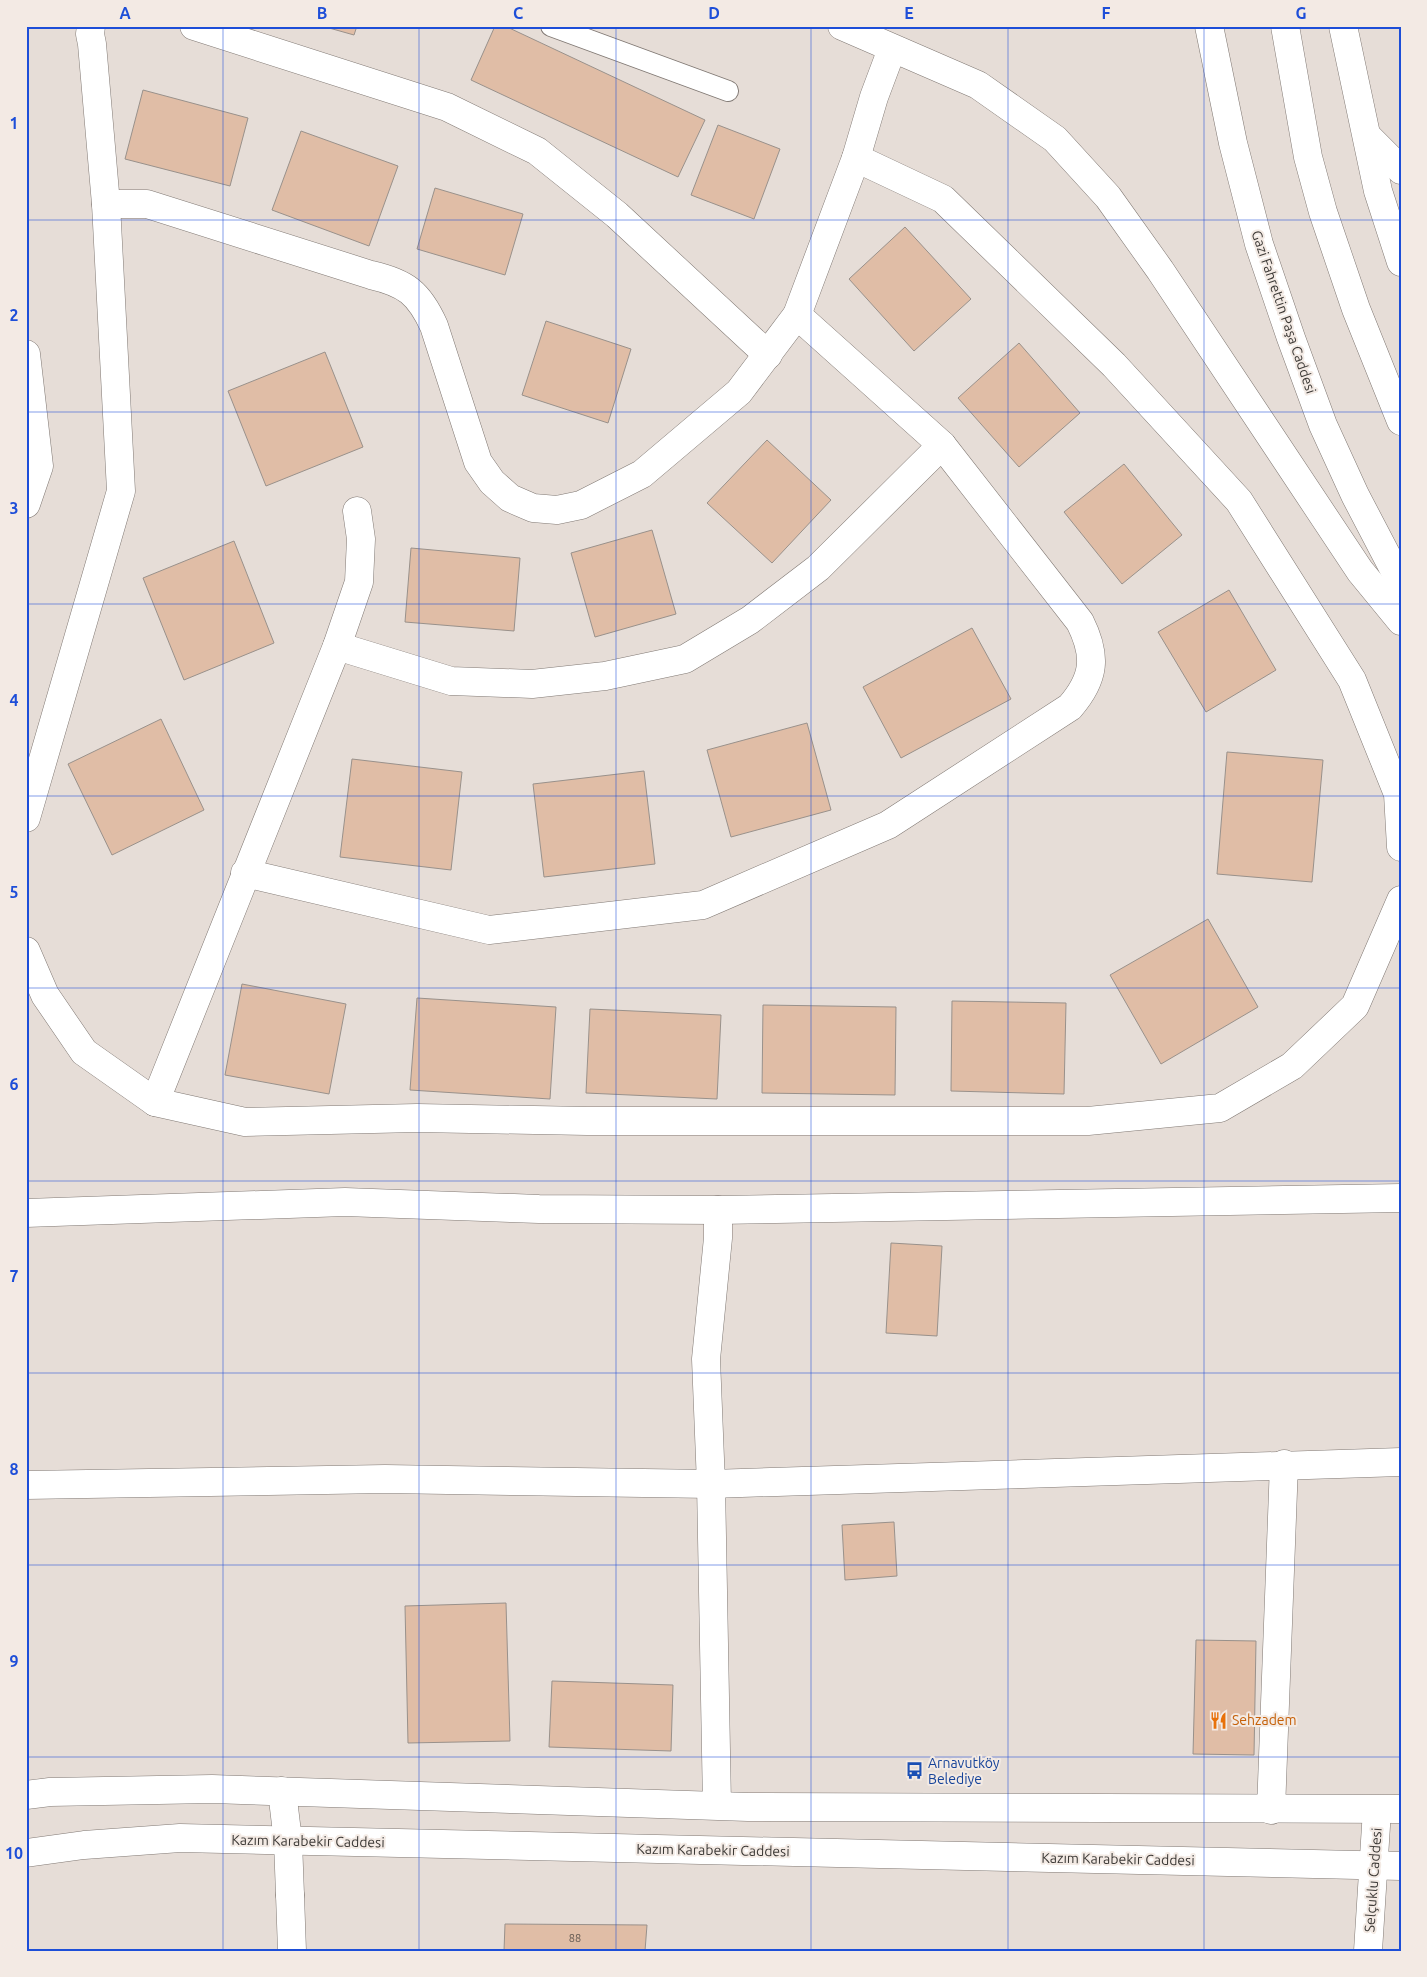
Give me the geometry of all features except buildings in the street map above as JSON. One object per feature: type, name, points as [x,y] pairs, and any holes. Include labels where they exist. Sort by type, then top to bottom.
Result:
[{"type":"main road","points":[[26,818],[121,491],[106,204],[90,26]]},
{"type":"main road","points":[[194,26],[447,107],[537,151],[617,216],[768,355]]},
{"type":"main road","points":[[842,26],[978,85],[1055,139],[1108,197],[1160,270],[1360,571],[1401,621]]},
{"type":"main road","points":[[1285,26],[1308,157],[1323,212],[1356,309],[1401,421]]},
{"type":"main road","points":[[1343,26],[1378,191],[1401,262]]},
{"type":"main road","name":"Gazi Fahrettin Paşa Caddesi","points":[[1209,29],[1233,144],[1259,244],[1291,338],[1323,426],[1355,495],[1401,583]]},
{"type":"main road","points":[[106,204],[147,204],[392,280],[411,290],[425,306],[434,326],[478,462],[492,482],[510,498],[533,508],[557,510],[581,505],[642,474],[739,392],[768,355],[797,315],[856,158],[874,96],[892,49]]},
{"type":"main road","points":[[1366,135],[1401,170]]},
{"type":"main road","points":[[856,158],[943,200],[1114,365],[1240,501],[1352,680],[1398,794],[1401,847]]},
{"type":"main road","points":[[246,873],[489,930],[703,905],[888,825],[1070,707],[1082,693],[1090,676],[1092,657],[1088,638],[1080,622],[942,445],[797,315]]},
{"type":"main road","points":[[26,354],[39,466],[26,504]]},
{"type":"main road","points":[[337,646],[451,681],[532,684],[605,676],[685,659],[750,620],[818,568],[942,445]]},
{"type":"main road","points":[[155,1102],[337,646],[359,582],[361,539],[357,511]]},
{"type":"main road","points":[[26,951],[45,996],[84,1052],[155,1102],[245,1122],[417,1118],[586,1121],[1088,1121],[1220,1108],[1292,1066],[1355,1006],[1401,900]]},
{"type":"main road","points":[[26,1212],[344,1202],[539,1209],[718,1210],[1401,1198]]},
{"type":"main road","points":[[717,1806],[711,1484],[706,1359],[718,1238],[718,1210]]},
{"type":"main road","points":[[26,1485],[385,1479],[711,1484],[1284,1464],[1401,1462]]},
{"type":"main road","points":[[1271,1810],[1284,1464]]},
{"type":"main road","points":[[26,1795],[50,1792],[184,1789],[717,1806],[1271,1810],[1389,1809]]},
{"type":"main road","points":[[282,1791],[288,1841],[292,1951]]},
{"type":"main road","name":"Selçuklu Caddesi","points":[[1368,1951],[1373,1865],[1389,1809]]},
{"type":"main road","name":"Kazım Karabekir Caddesi","points":[[26,1853],[84,1845],[180,1838],[1401,1866]]},
{"type":"main road","points":[[290,1895],[303,1871],[332,1842]]},
{"type":"lane","points":[[551,26],[728,91]]},
{"type":"place","name":"Sehzadem","points":[[1218,1720]]},
{"type":"place","name":"Arnavutköy Belediye","points":[[914,1771]]}]
